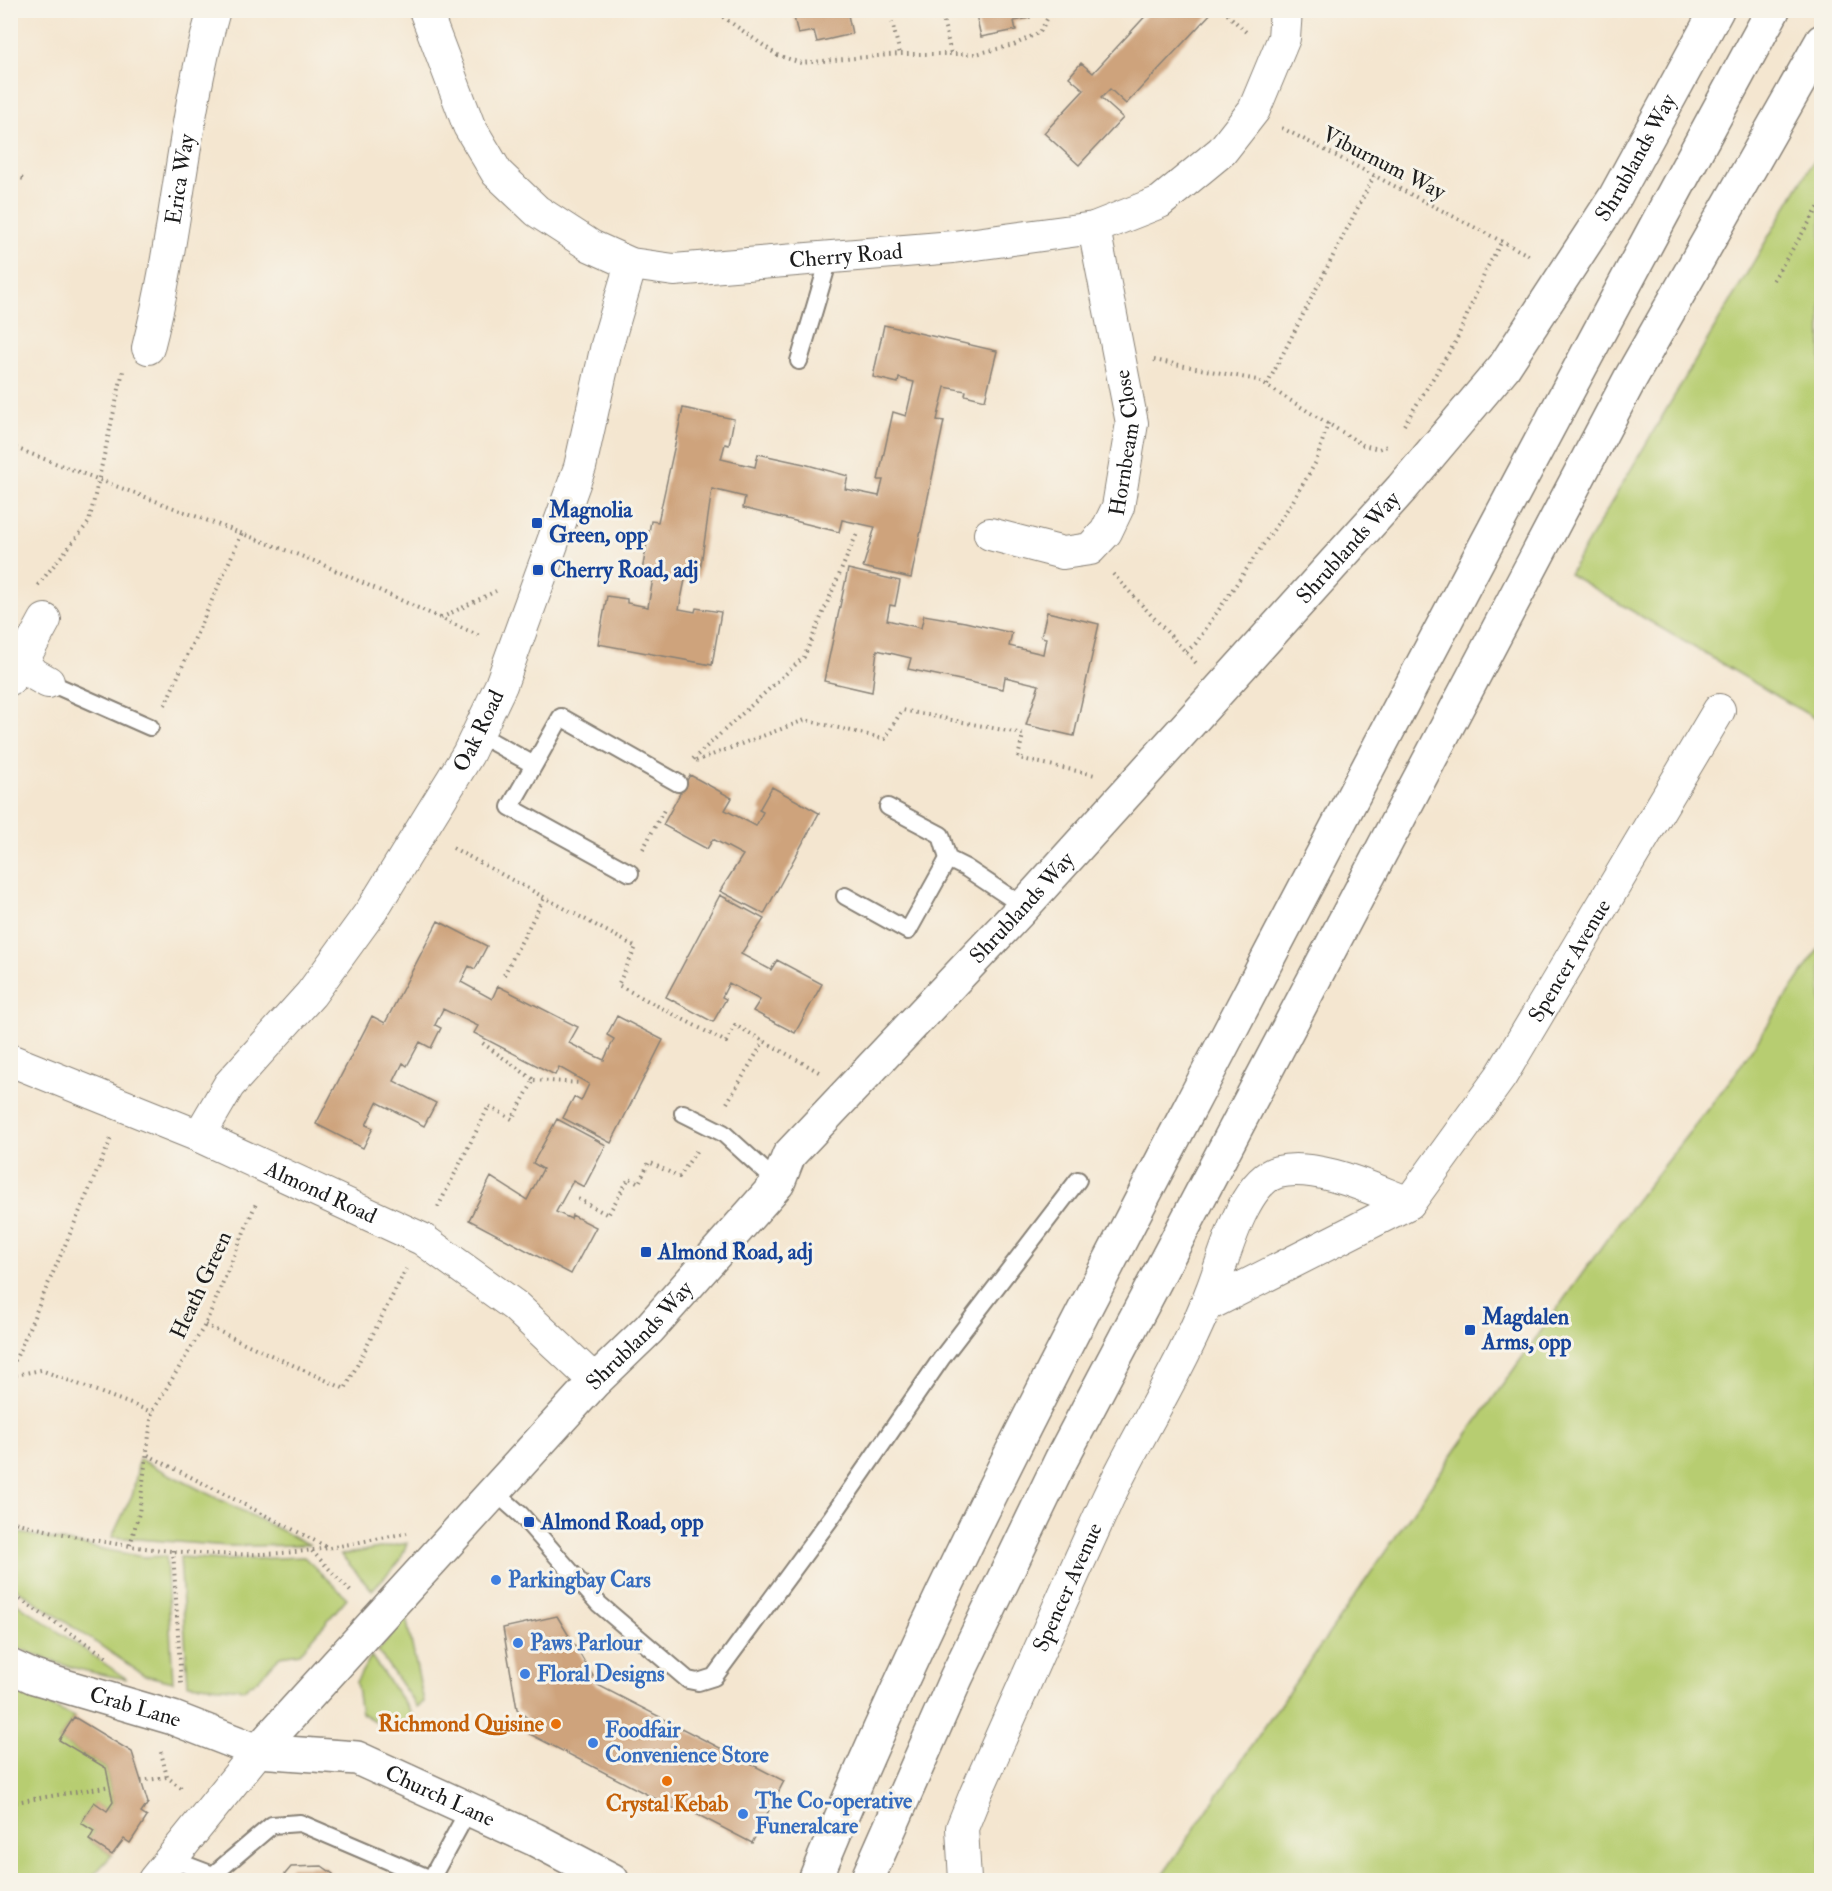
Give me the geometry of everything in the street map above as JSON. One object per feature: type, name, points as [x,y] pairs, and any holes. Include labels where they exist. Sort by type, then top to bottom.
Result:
[{"type":"main road","name":"Shrublands Way","points":[[258,1751],[595,1381],[649,1329],[778,1183],[789,1155],[1134,784],[1402,488],[1504,367],[1615,196],[1717,10]]},
{"type":"main road","points":[[815,1881],[911,1656],[1015,1441],[1589,348],[1773,10]]},
{"type":"main road","points":[[867,1881],[956,1678],[1066,1450],[1630,380],[1821,41]]},
{"type":"main road","name":"Crab Lane","points":[[10,1666],[34,1677],[173,1718],[258,1751]]},
{"type":"main road","name":"Church Lane","points":[[258,1751],[357,1758],[534,1839],[612,1881]]},
{"type":"street","name":"Erica Way","points":[[148,348],[158,312],[178,182],[214,10]]},
{"type":"street","name":"Cherry Road","points":[[425,10],[465,117],[497,173],[537,211],[591,246],[631,264],[674,270],[953,248],[1094,228],[1160,202],[1222,151],[1254,110],[1284,38],[1286,10]]},
{"type":"street","name":"Hornbeam Close","points":[[1090,549],[1106,532],[1118,507],[1132,423],[1094,228]]},
{"type":"street","name":"Oak Road","points":[[199,1136],[229,1085],[311,994],[372,910],[478,734],[513,651],[580,467],[607,345],[631,264]]},
{"type":"street","points":[[990,534],[1063,553],[1090,549]]},
{"type":"street","points":[[45,620],[15,673],[48,682]]},
{"type":"street","name":"Spencer Avenue","points":[[1206,1306],[1409,1203],[1501,1076],[1719,710]]},
{"type":"street","name":"Almond Road","points":[[10,1060],[199,1136],[422,1239],[515,1306],[595,1381]]},
{"type":"street","name":"Spencer Avenue","points":[[965,1881],[962,1828],[976,1793],[1109,1497],[1206,1306],[1238,1219],[1253,1189],[1277,1172],[1304,1170],[1342,1179],[1409,1203]]},
{"type":"street","points":[[163,1870],[258,1751]]},
{"type":"lane","points":[[799,361],[830,256]]},
{"type":"lane","points":[[48,682],[150,727]]},
{"type":"lane","points":[[630,873],[510,807],[561,717],[678,783]]},
{"type":"lane","points":[[478,734],[534,765]]},
{"type":"lane","points":[[845,896],[908,931],[948,859],[941,835],[888,807]]},
{"type":"lane","points":[[948,859],[966,868],[1023,906]]},
{"type":"lane","points":[[683,1113],[723,1133],[778,1183]]},
{"type":"lane","points":[[495,1492],[521,1515],[599,1604],[688,1680],[707,1681],[714,1677],[831,1518],[941,1359],[1078,1180]]},
{"type":"lane","points":[[163,1870],[213,1875],[272,1825],[300,1823],[431,1879],[469,1809]]},
{"type":"path","points":[[713,10],[777,55],[801,63],[900,54],[976,54],[1014,45],[1040,32],[1052,10]]},
{"type":"path","points":[[890,10],[900,54]]},
{"type":"path","points":[[941,10],[951,54]]},
{"type":"path","points":[[1223,10],[1250,35]]},
{"type":"path","name":"Viburnum Way","points":[[1254,110],[1289,133],[1502,241],[1486,268],[1456,341],[1398,435]]},
{"type":"path","points":[[10,175],[27,180]]},
{"type":"path","points":[[1267,385],[1374,176]]},
{"type":"path","points":[[1773,280],[1821,202]]},
{"type":"path","points":[[35,589],[89,522],[130,344],[148,348]]},
{"type":"path","points":[[1120,353],[1257,380],[1363,445],[1379,449],[1392,445]]},
{"type":"path","points":[[1186,652],[1196,643],[1293,501],[1316,462],[1328,423]]},
{"type":"path","points":[[10,446],[317,562],[513,651]]},
{"type":"path","points":[[858,531],[804,657],[688,764],[805,720],[885,739],[902,710],[1023,734],[1018,758],[1134,784]]},
{"type":"path","points":[[150,727],[183,669],[242,533]]},
{"type":"path","points":[[1090,549],[1221,688]]},
{"type":"path","points":[[440,618],[543,568]]},
{"type":"path","points":[[630,873],[678,783]]},
{"type":"path","points":[[421,831],[636,947],[618,985],[726,1042],[735,1025],[851,1090]]},
{"type":"path","points":[[504,975],[544,898]]},
{"type":"path","points":[[578,1199],[608,1215],[629,1178],[639,1183],[649,1162],[679,1177],[712,1128],[764,1041]]},
{"type":"path","points":[[534,1080],[580,1083]]},
{"type":"path","points":[[10,1374],[126,1106]]},
{"type":"path","name":"Heath Green","points":[[152,1412],[205,1325],[270,1168]]},
{"type":"path","points":[[10,1374],[41,1370],[152,1412],[139,1513],[130,1545]]},
{"type":"path","points":[[148,1455],[329,1548]]},
{"type":"path","points":[[10,1521],[43,1530],[130,1545],[229,1554],[311,1551],[410,1532]]},
{"type":"path","points":[[173,1550],[181,1693],[173,1718]]},
{"type":"path","points":[[311,1551],[332,1575],[380,1618]]},
{"type":"path","points":[[10,1593],[114,1662]]},
{"type":"path","points":[[141,1781],[167,1777]]},
{"type":"path","points":[[10,1803],[110,1786]]},
{"type":"green space","points":[[1821,148],[1821,722],[1569,574]]},
{"type":"green space","points":[[1821,945],[1821,1880],[1159,1880],[1434,1481],[1619,1222],[1735,1074]]},
{"type":"green space","points":[[139,1459],[310,1545],[228,1546],[112,1537],[133,1493]]},
{"type":"green space","points":[[10,1531],[143,1557],[166,1556],[173,1682],[144,1675],[11,1585]]},
{"type":"green space","points":[[407,1543],[400,1561],[372,1590],[341,1555]]},
{"type":"green space","points":[[180,1557],[223,1560],[304,1557],[347,1598],[300,1653],[280,1656],[258,1680],[244,1689],[188,1684]]},
{"type":"green space","points":[[11,1599],[127,1679],[68,1666],[39,1657],[11,1644]]},
{"type":"green space","points":[[406,1617],[424,1702],[417,1707],[378,1651]]},
{"type":"green space","points":[[371,1656],[412,1714],[401,1727],[391,1731],[361,1713],[356,1682]]},
{"type":"green space","points":[[11,1687],[74,1717],[59,1740],[106,1768],[113,1802],[107,1811],[94,1803],[81,1822],[94,1831],[89,1840],[112,1855],[89,1880],[11,1880]]},
{"type":"building","points":[[803,10],[847,10],[852,34],[817,42],[814,31],[798,34],[793,13]]},
{"type":"building","points":[[975,10],[1029,10],[1030,18],[1014,21],[1016,30],[981,37]]},
{"type":"building","points":[[1151,10],[1214,10],[1126,104],[1110,89],[1101,98],[1123,118],[1079,165],[1044,133],[1084,90],[1069,77],[1081,63],[1093,73]]},
{"type":"building","points":[[884,325],[997,351],[985,400],[965,395],[966,391],[945,387],[937,420],[944,421],[911,578],[863,567],[875,527],[842,520],[839,532],[743,508],[745,497],[712,489],[699,578],[686,575],[679,609],[695,612],[696,608],[721,612],[712,665],[598,644],[607,596],[627,599],[627,603],[648,607],[654,573],[642,571],[651,521],[658,522],[683,408],[734,419],[729,445],[725,444],[721,459],[755,467],[758,454],[804,464],[848,476],[845,489],[879,496],[883,480],[878,480],[893,412],[906,416],[914,382],[899,378],[898,383],[873,377]]},
{"type":"building","points":[[848,569],[900,581],[895,606],[890,605],[887,620],[921,628],[924,615],[965,622],[1012,633],[1009,646],[1043,654],[1046,638],[1041,637],[1047,612],[1099,624],[1074,736],[1026,725],[1039,685],[1005,677],[1003,689],[908,669],[911,658],[877,650],[872,692],[824,681]]},
{"type":"building","points":[[690,775],[732,798],[725,810],[756,826],[763,812],[759,810],[772,787],[819,813],[764,914],[720,891],[743,855],[713,839],[707,849],[663,825]]},
{"type":"building","points":[[720,895],[764,919],[741,954],[771,970],[777,960],[822,984],[795,1033],[753,1011],[760,1000],[729,983],[722,997],[726,999],[713,1022],[666,997]]},
{"type":"building","points":[[438,921],[487,946],[475,969],[469,966],[461,982],[492,999],[498,986],[578,1027],[569,1043],[604,1060],[614,1039],[607,1035],[617,1016],[663,1040],[611,1143],[563,1118],[574,1097],[581,1101],[589,1084],[559,1067],[555,1075],[474,1033],[478,1026],[443,1009],[435,1025],[441,1028],[431,1048],[420,1042],[407,1066],[403,1063],[394,1081],[436,1103],[424,1126],[377,1102],[366,1125],[373,1128],[363,1148],[316,1124],[372,1016],[385,1023]]},
{"type":"building","points":[[557,1119],[606,1145],[584,1187],[573,1181],[556,1212],[571,1219],[572,1215],[596,1227],[571,1274],[469,1220],[491,1177],[527,1200],[543,1169],[533,1163]]},
{"type":"building","points":[[557,1616],[593,1676],[590,1681],[784,1781],[752,1843],[685,1808],[683,1813],[520,1729],[526,1717],[517,1709],[503,1628]]},
{"type":"building","points":[[74,1717],[132,1752],[148,1803],[141,1813],[147,1817],[130,1843],[124,1839],[112,1855],[89,1840],[94,1831],[81,1823],[94,1802],[107,1811],[113,1802],[106,1768],[59,1740]]},
{"type":"building","points":[[322,1866],[333,1874],[334,1880],[280,1880],[291,1867]]},
{"type":"place","name":"Magnolia Green, opp","points":[[537,523]]},
{"type":"place","name":"Cherry Road, adj","points":[[538,570]]},
{"type":"place","name":"Almond Road, adj","points":[[646,1252]]},
{"type":"place","name":"Magdalen Arms, opp","points":[[1470,1330]]},
{"type":"place","name":"Almond Road, opp","points":[[529,1522]]},
{"type":"place","name":"Parkingbay Cars","points":[[496,1580]]},
{"type":"place","name":"Paws Parlour","points":[[518,1643]]},
{"type":"place","name":"Floral Designs","points":[[525,1674]]},
{"type":"place","name":"Richmond Quisine","points":[[556,1724]]},
{"type":"place","name":"Foodfair Convenience Store","points":[[593,1743]]},
{"type":"place","name":"Crystal Kebab","points":[[667,1781]]},
{"type":"place","name":"The Co-operative Funeralcare","points":[[743,1814]]}]
